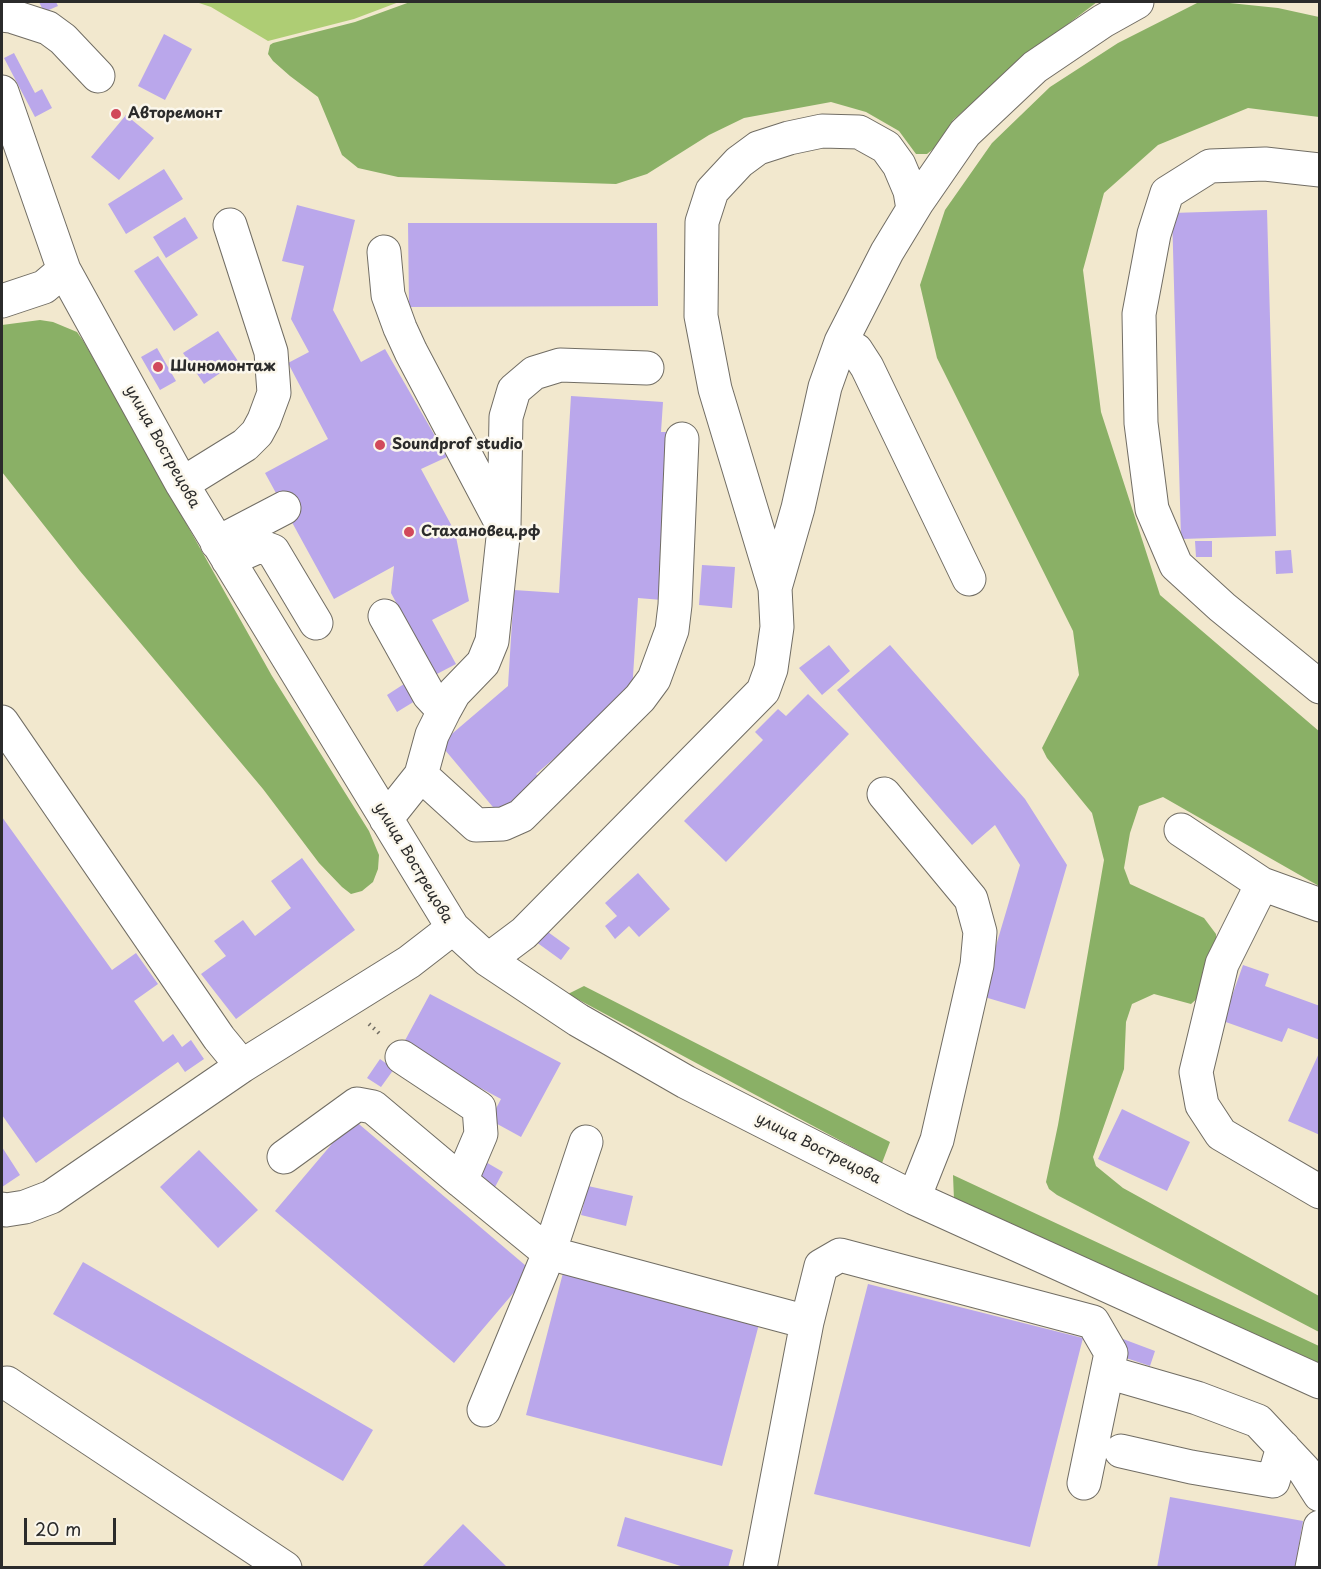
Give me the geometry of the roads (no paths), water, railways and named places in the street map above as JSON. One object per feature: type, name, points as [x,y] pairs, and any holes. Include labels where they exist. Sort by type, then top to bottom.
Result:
[{"type":"street","points":[[776,588],[798,508],[825,387],[841,342],[887,252],[913,209],[965,133],[1035,67],[1103,21],[1137,2]]},
{"type":"street","points":[[2,15],[48,28],[63,39],[98,76]]},
{"type":"street","name":"улица Вострецова","points":[[2,92],[64,270],[182,484],[453,928],[488,960],[578,1020],[686,1082],[914,1198],[1320,1382]]},
{"type":"street","points":[[488,960],[524,933],[763,692],[771,669],[777,627],[776,588],[715,388],[701,316],[702,222],[712,191],[739,162],[758,148],[822,131],[859,132],[886,147],[899,165],[910,190],[913,209]]},
{"type":"street","points":[[1320,170],[1265,164],[1210,166],[1167,193],[1154,234],[1139,314],[1141,423],[1152,509],[1176,565],[1320,687]]},
{"type":"street","points":[[182,484],[245,445],[264,420],[274,393],[271,352],[230,225]]},
{"type":"street","points":[[384,252],[388,295],[400,328],[504,528]]},
{"type":"street","points":[[2,301],[45,287],[64,270]]},
{"type":"street","points":[[841,342],[856,350],[867,367],[969,579]]},
{"type":"street","points":[[386,819],[421,775],[432,735],[444,711],[454,693],[483,663],[492,641],[504,528],[506,417],[514,390],[534,373],[560,365],[647,368]]},
{"type":"street","points":[[421,775],[477,825],[503,824],[521,816],[640,698],[654,679],[672,630],[682,439]]},
{"type":"street","points":[[223,551],[284,508]]},
{"type":"street","points":[[223,551],[260,546],[273,551],[316,623]]},
{"type":"street","points":[[385,616],[429,694],[444,711]]},
{"type":"street","points":[[2,722],[219,1038],[242,1066]]},
{"type":"street","points":[[884,794],[971,899],[980,932],[977,965],[937,1140],[914,1198]]},
{"type":"street","points":[[1181,830],[1262,884],[1320,905]]},
{"type":"street","points":[[1262,884],[1222,964],[1196,1072],[1202,1105],[1221,1134],[1320,1192]]},
{"type":"street","points":[[2,1209],[25,1207],[51,1197],[242,1066],[409,962],[453,928]]},
{"type":"street","points":[[402,1057],[479,1108],[481,1134],[462,1181]]},
{"type":"street","points":[[284,1157],[357,1104],[374,1107],[549,1253],[807,1322]]},
{"type":"street","points":[[484,1410],[549,1253],[585,1142]]},
{"type":"street","points":[[760,1568],[807,1322],[821,1266],[840,1255],[1093,1322],[1111,1353],[1084,1484]]},
{"type":"street","points":[[1107,1372],[1197,1398],[1258,1421],[1304,1470],[1320,1496]]},
{"type":"street","points":[[7,1383],[285,1568]]},
{"type":"street","points":[[1121,1451],[1191,1467],[1273,1481],[1283,1447]]},
{"type":"street","points":[[1312,1568],[1320,1527]]},
{"type":"place","name":"Авторемонт","points":[[116,114]]},
{"type":"place","name":"Шиномонтаж","points":[[158,367]]},
{"type":"place","name":"Soundprof studio","points":[[380,445]]},
{"type":"place","name":"Стахановец.рф","points":[[409,532]]}]
